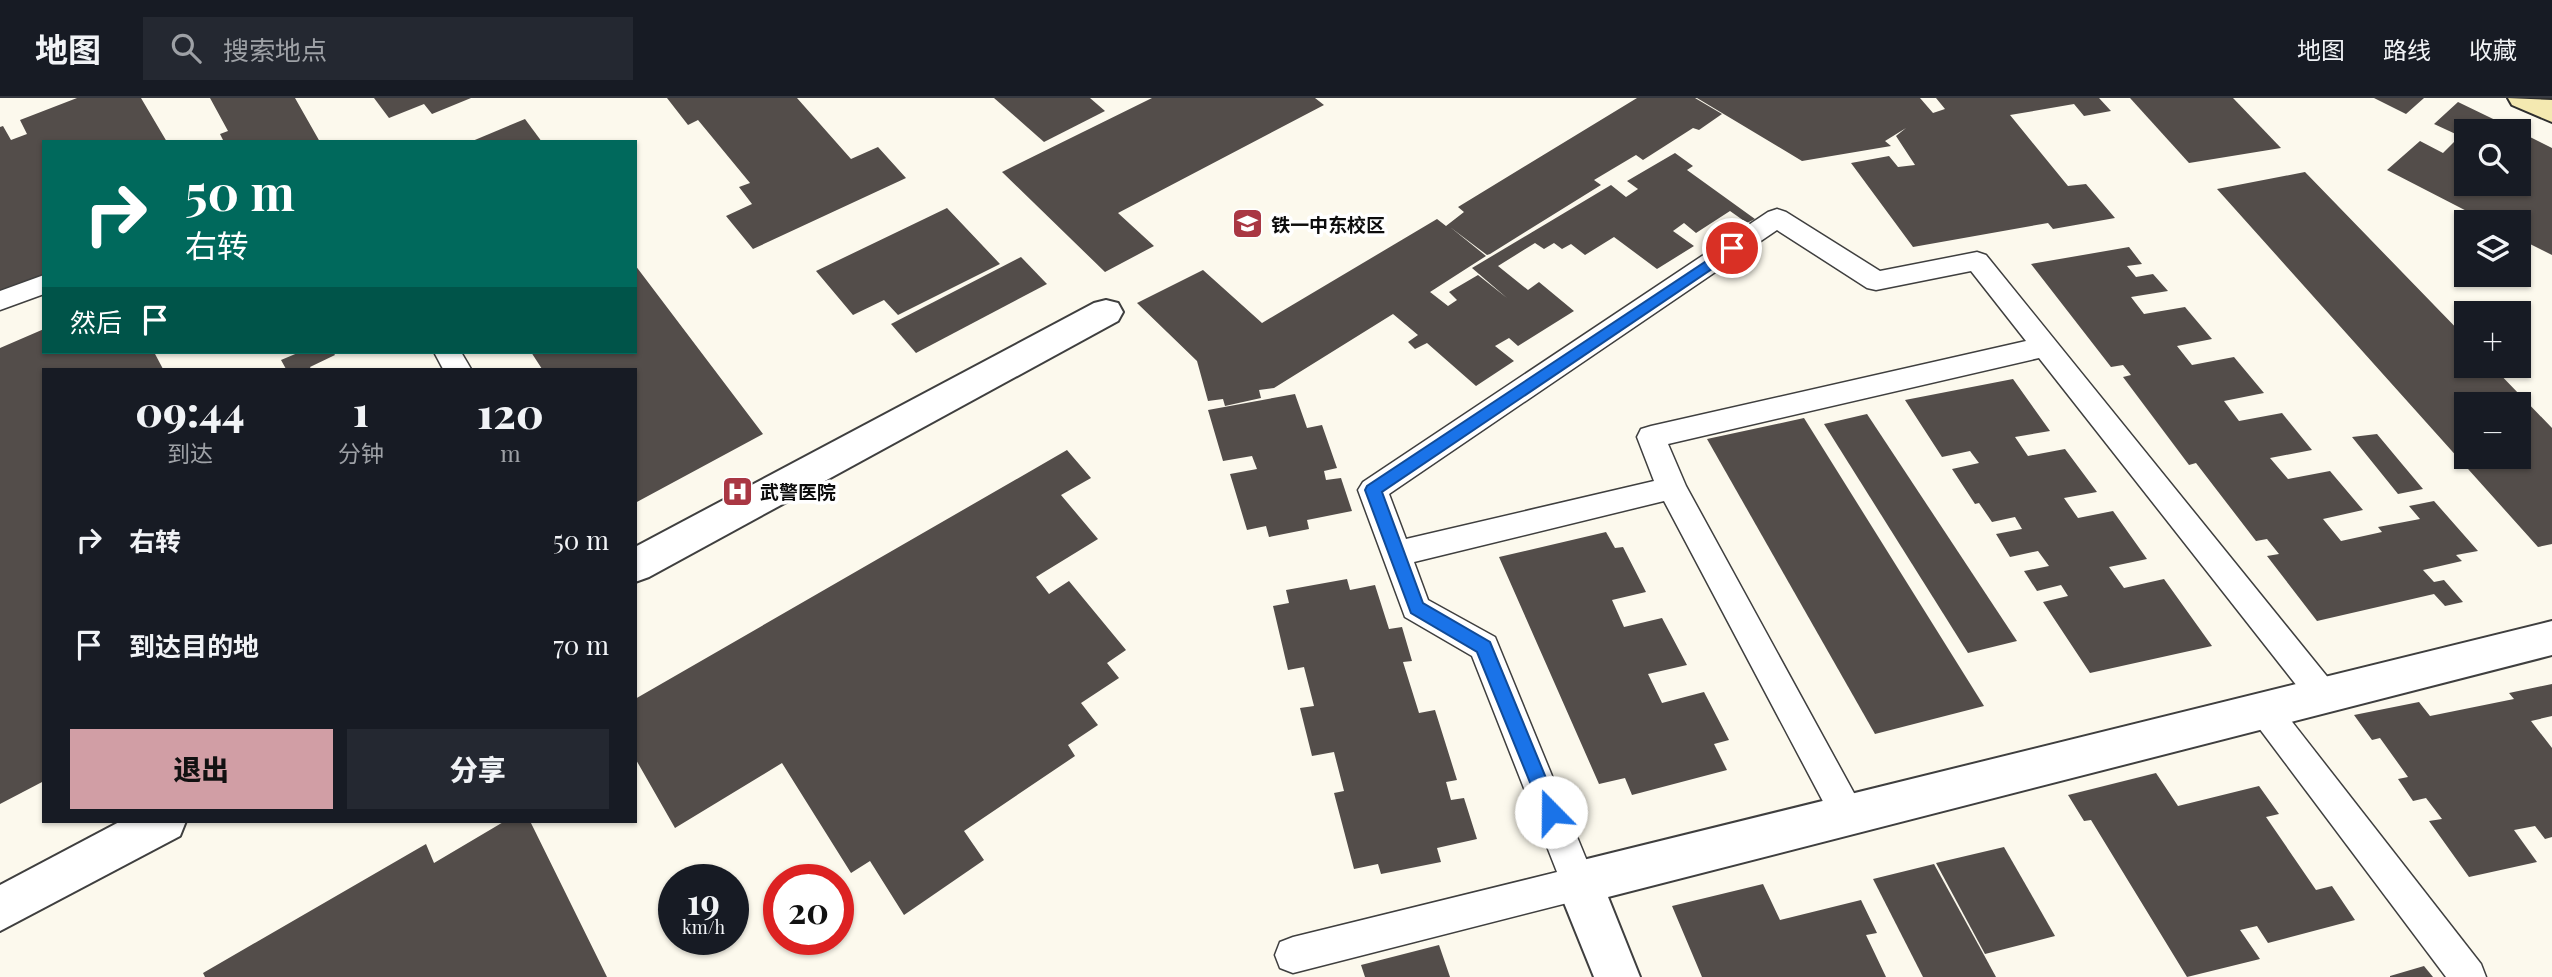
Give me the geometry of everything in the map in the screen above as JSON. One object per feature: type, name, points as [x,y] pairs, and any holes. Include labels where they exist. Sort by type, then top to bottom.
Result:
[{"type":"street","points":[[2523,98],[2552,112]]},
{"type":"street","points":[[637,565],[1105,312]]},
{"type":"street","points":[[1617,977],[1579,883],[2323,695],[2548,644]]},
{"type":"street","points":[[0,909],[160,823]]},
{"type":"lane","points":[[1293,955],[1579,883],[1484,647],[1416,608],[1373,490],[1777,218],[1876,281],[1977,261],[2323,695]]},
{"type":"lane","points":[[0,302],[42,285]]},
{"type":"lane","points":[[1848,815],[1672,488],[1651,437],[2046,346]]},
{"type":"lane","points":[[1396,554],[1672,488]]},
{"type":"lane","points":[[2264,710],[2468,977]]},
{"type":"building","points":[[77,98],[141,98],[166,140],[42,140],[42,276],[0,294],[0,127],[3,126],[11,140],[27,134],[20,120]]},
{"type":"building","points":[[210,98],[295,98],[319,140],[223,140],[220,134],[228,131]]},
{"type":"building","points":[[374,98],[471,98],[432,114],[424,104],[389,118]]},
{"type":"building","points":[[667,98],[797,98],[851,159],[878,147],[906,178],[753,249],[726,216],[752,204],[739,187],[750,183],[698,120],[688,125]]},
{"type":"building","points":[[994,98],[1090,98],[1105,111],[1044,142]]},
{"type":"building","points":[[1152,98],[1315,98],[1324,105],[1118,213],[1154,246],[1105,272],[1002,172]]},
{"type":"building","points":[[1637,98],[1695,98],[1722,114],[1699,130],[1693,128],[1643,160],[1636,155],[1594,180],[1601,185],[1490,254],[1487,255],[1450,227],[1486,256],[1430,292],[1448,306],[1457,300],[1449,292],[1478,275],[1507,298],[1472,268],[1611,185],[1626,197],[1638,189],[1627,181],[1675,153],[1693,166],[1687,170],[1755,219],[1747,223],[1730,211],[1696,233],[1684,223],[1673,231],[1694,246],[1657,269],[1614,237],[1585,255],[1571,244],[1562,249],[1554,243],[1544,249],[1535,243],[1498,266],[1528,290],[1539,282],[1574,311],[1518,346],[1509,338],[1495,346],[1514,361],[1476,386],[1427,343],[1415,349],[1408,342],[1418,335],[1393,314],[1274,388],[1259,390],[1261,398],[1225,406],[1223,399],[1208,401],[1197,361],[1137,303],[1203,270],[1262,323],[1437,219],[1446,226],[1464,212],[1458,207]]},
{"type":"building","points":[[1697,98],[1920,98],[1933,113],[1945,109],[1936,98],[2099,98],[2111,111],[2084,116],[2074,104],[2010,115],[2068,186],[2086,184],[2115,218],[2053,229],[2048,223],[1913,247],[1851,163],[1889,156],[1898,167],[1915,165],[1896,136],[1906,128],[1885,141],[1891,146],[1802,161]]},
{"type":"building","points":[[2130,98],[2233,98],[2281,148],[2189,163]]},
{"type":"building","points":[[2374,98],[2424,98],[2406,114]]},
{"type":"building","points":[[2458,102],[2493,119],[2454,119],[2454,133],[2434,124]]},
{"type":"building","points":[[525,119],[541,140],[475,140]]},
{"type":"building","points":[[2531,138],[2552,148],[2552,255],[2531,244],[2531,210],[2465,210],[2387,170],[2420,141],[2443,153],[2454,142],[2454,196],[2531,196]]},
{"type":"building","points":[[2305,172],[2454,326],[2454,378],[2504,378],[2517,392],[2454,392],[2454,453],[2217,189]]},
{"type":"building","points":[[947,208],[1000,264],[898,315],[884,300],[853,315],[816,271]]},
{"type":"building","points":[[2129,247],[2142,264],[2127,266],[2136,277],[2153,274],[2168,291],[2131,297],[2144,314],[2185,307],[2212,339],[2177,346],[2192,365],[2234,357],[2264,393],[2224,401],[2239,421],[2282,413],[2312,450],[2270,458],[2288,479],[2330,471],[2363,510],[2323,519],[2341,541],[2382,532],[2378,527],[2420,519],[2409,506],[2434,501],[2478,551],[2456,555],[2462,561],[2423,570],[2434,582],[2444,580],[2463,602],[2445,606],[2434,594],[2317,621],[2267,556],[2279,554],[2267,539],[2256,541],[2196,463],[2189,465],[2123,377],[2131,375],[2123,365],[2111,367],[2031,264]]},
{"type":"building","points":[[1021,257],[1047,284],[916,353],[891,324]]},
{"type":"building","points":[[637,268],[763,434],[637,502],[637,368],[541,368],[532,354],[637,354]]},
{"type":"building","points":[[42,330],[42,354],[155,354],[162,368],[42,368],[42,782],[0,804],[0,348]]},
{"type":"building","points":[[295,354],[335,355],[310,368],[285,368],[281,360]]},
{"type":"building","points":[[2013,379],[2050,431],[2015,437],[2028,456],[2065,449],[2097,492],[2064,498],[2078,518],[2113,511],[2147,559],[2109,567],[2124,588],[2164,579],[2212,646],[2090,673],[2043,602],[2068,596],[2061,585],[2037,591],[2024,571],[2049,566],[2038,551],[2010,557],[1996,534],[2022,529],[2015,517],[1992,522],[1979,503],[1975,504],[1952,469],[1979,463],[1970,451],[1942,457],[1905,400]]},
{"type":"building","points":[[1295,394],[1307,428],[1322,425],[1337,468],[1324,471],[1326,480],[1341,478],[1352,511],[1307,520],[1309,529],[1269,537],[1266,526],[1247,530],[1230,474],[1257,469],[1252,456],[1223,461],[1208,410]]},
{"type":"building","points":[[2531,406],[2552,428],[2552,544],[2538,547],[2468,469],[2531,469]]},
{"type":"building","points":[[1867,414],[2017,641],[1968,653],[1824,424]]},
{"type":"building","points":[[1804,418],[1984,706],[1875,734],[1707,439]]},
{"type":"building","points":[[2377,434],[2423,489],[2398,494],[2352,437]]},
{"type":"building","points":[[1067,450],[1091,478],[1061,495],[1098,539],[1036,577],[1049,594],[1069,581],[1126,650],[1107,663],[1119,678],[1081,703],[1098,725],[1068,745],[1075,756],[964,831],[984,860],[904,915],[870,861],[854,871],[854,864],[845,864],[782,763],[675,828],[637,762],[637,698]]},
{"type":"building","points":[[1606,532],[1615,548],[1623,547],[1646,592],[1612,600],[1624,627],[1662,618],[1687,665],[1648,674],[1662,703],[1704,692],[1729,740],[1714,744],[1727,770],[1632,795],[1625,778],[1599,784],[1499,557]]},
{"type":"building","points":[[1347,579],[1350,590],[1375,585],[1389,629],[1402,627],[1412,661],[1403,662],[1419,713],[1435,710],[1457,780],[1446,782],[1451,800],[1464,798],[1477,839],[1437,848],[1441,862],[1381,874],[1378,864],[1354,869],[1334,793],[1344,791],[1334,752],[1312,756],[1300,708],[1314,706],[1304,667],[1288,670],[1273,606],[1289,603],[1286,590]]},
{"type":"building","points":[[2552,684],[2552,716],[2531,721],[2552,748],[2552,837],[2545,839],[2535,826],[2514,830],[2537,862],[2469,877],[2429,821],[2442,819],[2426,798],[2413,801],[2398,779],[2408,777],[2380,738],[2372,740],[2354,715],[2419,702],[2430,716],[2514,699],[2509,693]]},
{"type":"building","points":[[2156,773],[2178,806],[2259,786],[2279,814],[2266,817],[2316,890],[2332,886],[2355,920],[2268,943],[2257,926],[2240,930],[2260,959],[2187,977],[2091,820],[2084,821],[2068,795]]},
{"type":"building","points":[[502,823],[531,823],[607,977],[205,977],[203,973],[426,844],[434,863]]},
{"type":"building","points":[[2004,847],[2055,936],[1985,954],[1936,863]]},
{"type":"building","points":[[1934,864],[1996,977],[1923,977],[1873,879]]},
{"type":"building","points":[[1763,884],[1780,920],[1861,900],[1877,933],[1866,935],[1886,977],[1702,977],[1672,906]]},
{"type":"building","points":[[1439,945],[1450,977],[1365,977],[1361,965]]},
{"type":"building","points":[[2424,966],[2433,977],[2390,977],[2390,976]]},
{"type":"place","name":"铁一中东校区","points":[[1248,224]]},
{"type":"place","name":"武警医院","points":[[737,491]]},
{"type":"route","points":[[1551,812],[1484,647],[1416,608],[1373,490],[1732,248]]}]
